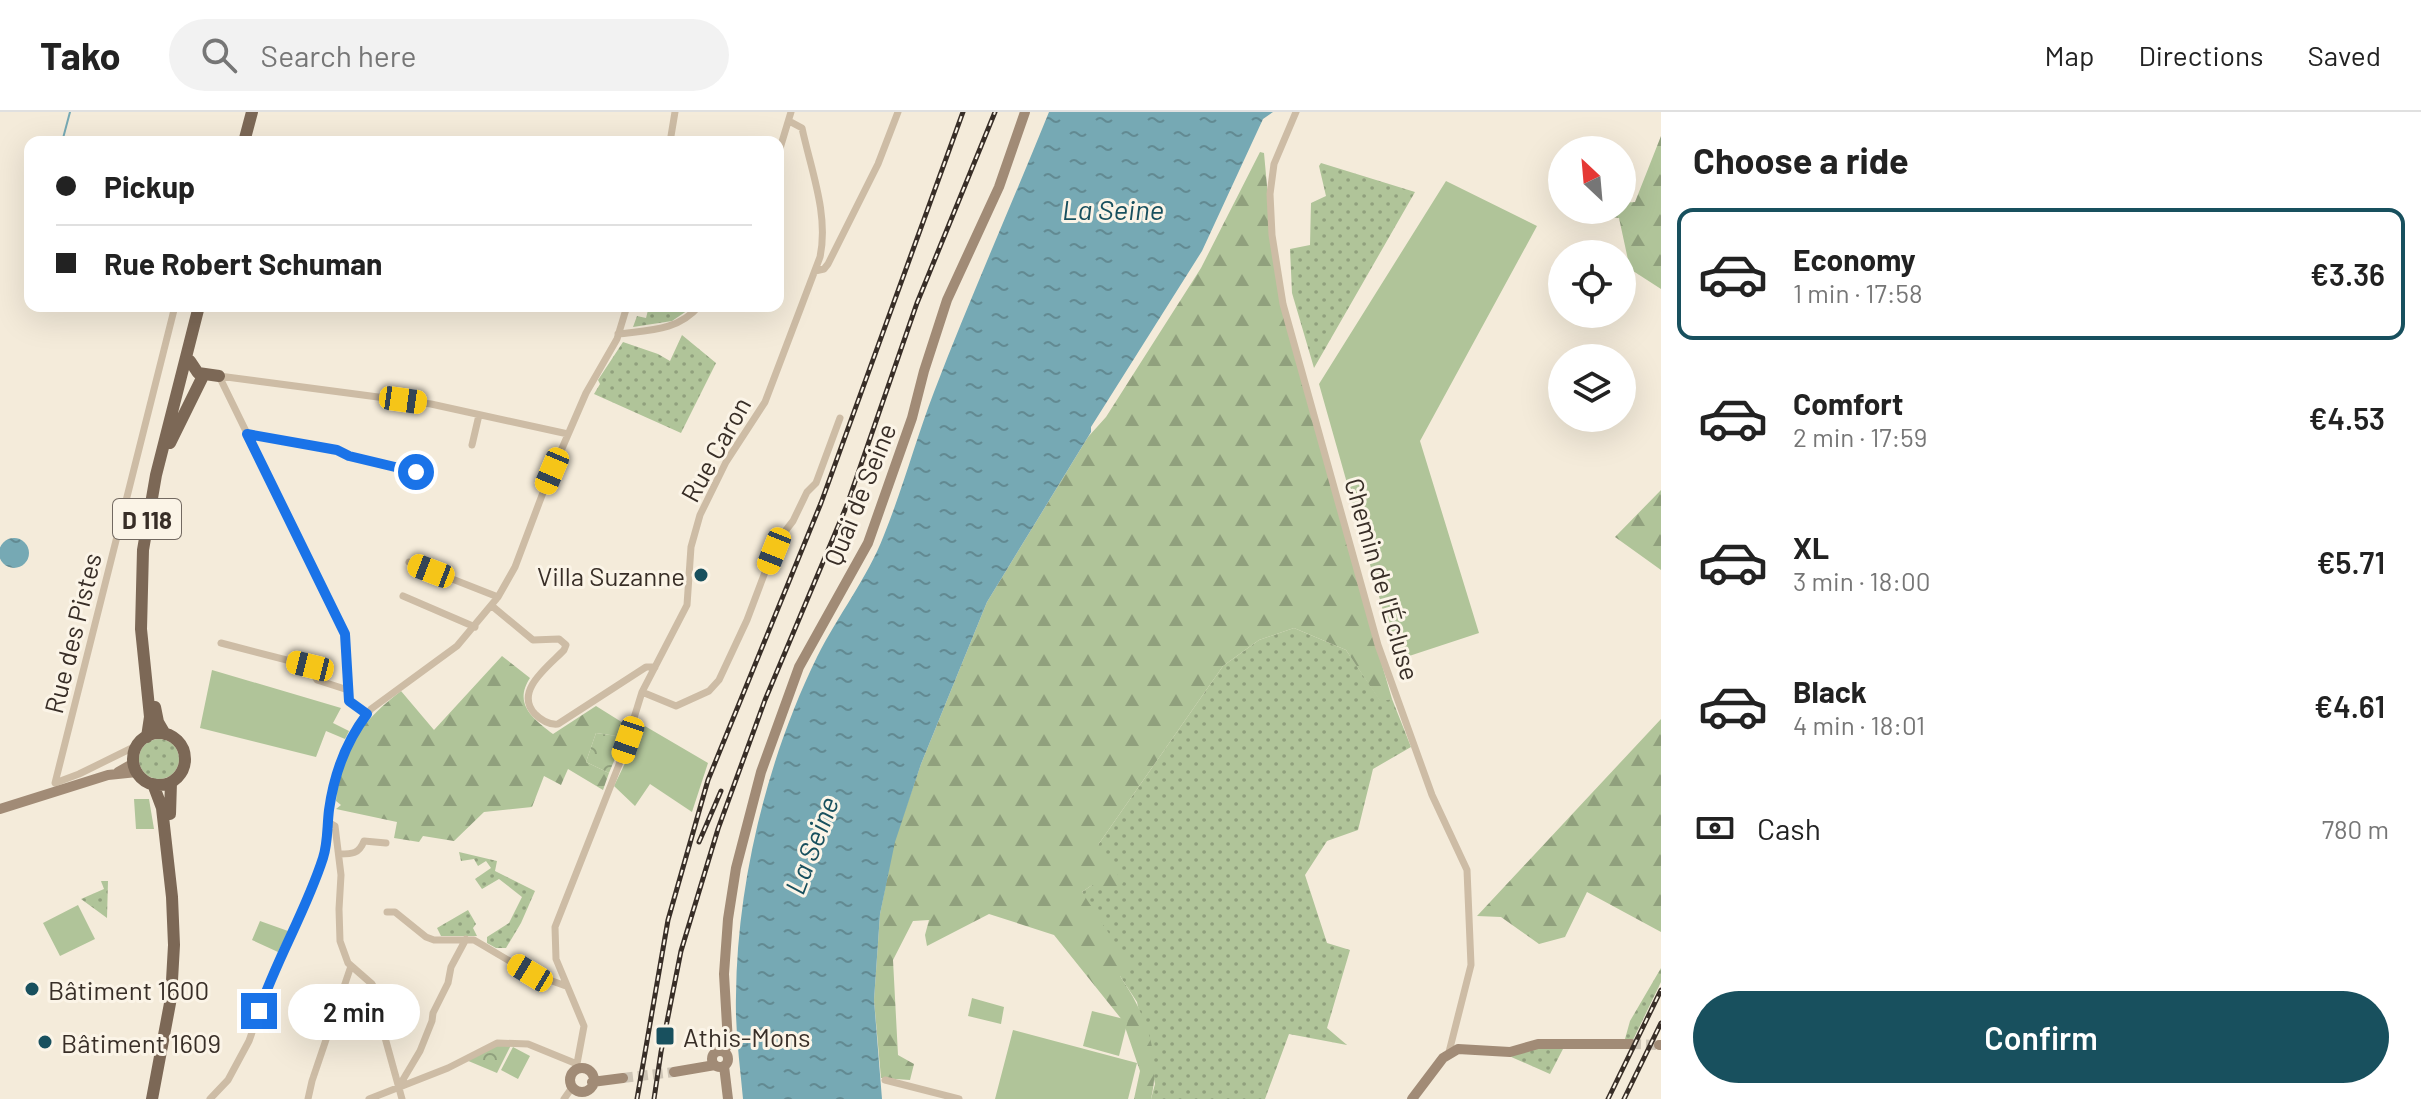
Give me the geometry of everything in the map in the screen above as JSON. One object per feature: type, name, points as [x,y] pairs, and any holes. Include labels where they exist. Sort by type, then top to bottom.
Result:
[{"type":"main road","points":[[245,136],[250,112]]},
{"type":"main road","name":"Quai de Seine","points":[[728,1099],[720,1066],[728,1059],[723,1052],[720,1002],[736,868],[753,797],[799,667],[868,543],[912,418],[947,300],[994,198],[1025,112]]},
{"type":"main road","name":"D 118","points":[[138,755],[150,717],[141,629],[143,550],[156,475],[200,312]]},
{"type":"main road","name":"D 118","points":[[165,734],[158,722],[153,687],[147,629],[147,580],[152,529],[201,312]]},
{"type":"main road","points":[[190,361],[195,371],[203,376],[219,376]]},
{"type":"main road","points":[[170,443],[203,376]]},
{"type":"main road","points":[[0,809],[108,775],[165,734],[180,744],[185,755],[184,767],[171,782],[169,808],[180,934],[162,1099]]},
{"type":"main road","points":[[138,755],[144,780],[153,784],[171,782]]},
{"type":"main road","points":[[152,1099],[171,998],[174,945],[162,808],[153,784]]},
{"type":"main road","points":[[1412,1099],[1449,1052],[1458,1049],[1510,1052],[1538,1044],[1631,1044]]},
{"type":"main road","points":[[587,1089],[584,1066],[577,1067],[569,1083],[587,1089],[623,1078]]},
{"type":"main road","points":[[674,1072],[720,1066]]},
{"type":"street","points":[[671,136],[675,112]]},
{"type":"street","points":[[815,271],[824,269],[828,264],[878,164],[898,112]]},
{"type":"street","name":"Chemin de l'Écluse","points":[[1296,112],[1274,164],[1270,194],[1272,235],[1283,304],[1378,645],[1432,795],[1467,870],[1471,965],[1449,1052]]},
{"type":"street","points":[[784,136],[790,116]]},
{"type":"street","name":"Rue Caron","points":[[577,1067],[585,1029],[556,959],[555,927],[622,757],[642,692],[688,604],[691,547],[700,515],[726,462],[765,402],[794,331],[823,242],[822,217],[802,128],[790,116]]},
{"type":"street","name":"Rue des Pistes","points":[[117,756],[55,783],[173,312]]},
{"type":"street","points":[[210,1099],[228,1080],[254,1030],[274,970],[301,916],[322,862],[339,764],[367,714],[388,695],[441,659],[475,627],[498,597],[515,567],[568,434],[618,334],[625,312]]},
{"type":"street","points":[[618,334],[674,325],[693,312]]},
{"type":"street","points":[[219,376],[431,404],[568,434]]},
{"type":"street","points":[[219,376],[345,634],[350,703],[367,714]]},
{"type":"street","points":[[472,445],[479,415]]},
{"type":"street","points":[[642,692],[676,706],[716,685],[747,620],[776,543],[816,483],[840,418]]},
{"type":"street","points":[[247,434],[337,450],[349,456],[416,472]]},
{"type":"street","points":[[409,562],[498,597]]},
{"type":"street","points":[[403,596],[475,627]]},
{"type":"street","points":[[492,606],[533,640],[559,639],[565,644],[564,650],[543,671],[528,694],[532,710],[547,723],[558,724],[646,667],[655,667]]},
{"type":"street","points":[[221,643],[310,666],[317,680],[348,690]]},
{"type":"street","points":[[117,756],[138,755]]},
{"type":"street","points":[[117,756],[138,755]]},
{"type":"street","points":[[328,822],[335,826],[340,854],[339,933],[344,956],[372,984],[385,1006],[384,1034],[402,1099]]},
{"type":"street","points":[[340,854],[360,850],[364,841],[386,843]]},
{"type":"street","points":[[387,912],[395,912],[434,940],[474,940],[530,973],[566,986]]},
{"type":"street","points":[[398,1088],[420,1051],[433,1013],[448,983],[451,967],[466,939]]},
{"type":"street","points":[[308,1099],[351,966]]},
{"type":"street","points":[[369,1099],[448,1068],[497,1043],[520,1043],[545,1049],[577,1067]]},
{"type":"street","points":[[885,1080],[959,1099]]},
{"type":"street","points":[[564,1099],[587,1089]]},
{"type":"green space","points":[[1661,136],[1661,289],[1636,273],[1636,240],[1624,240],[1620,224],[1636,224],[1636,199]]},
{"type":"green space","points":[[1260,152],[1264,153],[1274,263],[1348,548],[1392,699],[1380,701],[1346,650],[1294,628],[1259,640],[1223,666],[1098,845],[1123,883],[1113,890],[1092,885],[1082,892],[1130,966],[1120,976],[1137,1004],[1149,1034],[1154,1066],[1151,1099],[1134,1099],[1140,1071],[1123,1021],[1054,935],[989,914],[927,946],[925,935],[929,920],[913,921],[893,960],[898,1055],[914,1064],[910,1080],[881,1078],[874,1000],[880,914],[894,842],[921,764],[987,602],[1088,437],[1106,417],[1201,268]]},
{"type":"green space","points":[[1321,163],[1415,192],[1314,368],[1292,293],[1290,249],[1310,245],[1311,203],[1326,196],[1319,166]]},
{"type":"green space","points":[[1446,181],[1537,226],[1420,441],[1479,633],[1397,660],[1319,384]]},
{"type":"green space","points":[[648,312],[685,312],[672,321],[633,327],[637,316],[646,318]]},
{"type":"green space","points":[[682,335],[716,363],[681,433],[594,394],[600,384],[598,380],[623,342],[670,361]]},
{"type":"green space","points":[[1661,490],[1661,570],[1615,537]]},
{"type":"green space","points":[[1294,628],[1346,650],[1380,700],[1392,699],[1411,747],[1373,769],[1358,830],[1327,841],[1305,875],[1327,943],[1350,950],[1327,1028],[1347,1045],[1289,1034],[1265,1099],[1151,1099],[1155,1084],[1137,1002],[1120,976],[1082,892],[1092,885],[1098,845],[1223,666],[1259,640]]},
{"type":"green space","points":[[502,656],[530,678],[525,687],[525,703],[532,717],[553,734],[596,706],[628,726],[624,737],[596,733],[586,762],[609,773],[603,790],[568,769],[561,785],[544,776],[532,807],[484,812],[454,841],[423,836],[419,842],[394,838],[397,822],[336,809],[341,805],[336,801],[338,783],[348,752],[375,713],[401,691],[434,730]]},
{"type":"green space","points":[[212,670],[341,708],[333,723],[349,731],[345,739],[326,731],[316,757],[200,728]]},
{"type":"green space","points":[[1661,719],[1661,932],[1587,892],[1565,937],[1539,944],[1501,917],[1477,916]]},
{"type":"green space","points":[[638,722],[708,763],[692,812],[650,784],[635,806],[614,786],[629,755]]},
{"type":"green space","points":[[596,733],[624,737],[609,773],[586,762]]},
{"type":"green space","points":[[159,739],[173,745],[179,759],[173,773],[159,779],[145,773],[139,759],[145,745]]},
{"type":"green space","points":[[134,799],[149,799],[154,829],[136,829]]},
{"type":"green space","points":[[459,852],[497,861],[495,871],[535,891],[506,948],[496,948],[487,943],[487,937],[509,923],[522,897],[499,879],[482,889],[475,879],[491,868],[486,861],[478,866],[474,859],[461,861]]},
{"type":"green space","points":[[101,881],[108,881],[107,918],[81,899],[104,889]]},
{"type":"green space","points":[[78,905],[95,939],[60,956],[43,923]]},
{"type":"green space","points":[[468,910],[476,924],[473,928],[477,936],[441,936],[437,928]]},
{"type":"green space","points":[[260,921],[288,931],[278,952],[252,940]]},
{"type":"green space","points":[[1661,968],[1661,982],[1633,1040],[1625,1039],[1630,1021]]},
{"type":"green space","points":[[972,998],[1004,1007],[1001,1024],[968,1016]]},
{"type":"green space","points":[[1092,1011],[1128,1020],[1119,1056],[1083,1046]]},
{"type":"green space","points":[[1013,1030],[1137,1063],[1128,1099],[995,1099]]},
{"type":"green space","points":[[511,1045],[497,1073],[466,1060],[494,1046]]},
{"type":"green space","points":[[513,1047],[530,1056],[518,1079],[501,1070]]},
{"type":"green space","points":[[1537,1047],[1564,1047],[1550,1074],[1509,1056]]},
{"type":"water","name":"La Seine","points":[[1049,112],[1273,112],[1263,119],[1202,251],[1091,427],[1091,432],[987,602],[921,764],[895,842],[880,914],[874,1000],[882,1099],[743,1099],[736,1022],[742,910],[758,822],[783,737],[817,657],[884,535],[934,392]]},
{"type":"water","points":[[14,538],[24,543],[29,553],[24,563],[14,568],[4,563],[-1,553],[4,543]]},
{"type":"waterway","points":[[64,136],[70,112]]},
{"type":"tunnel","points":[[1631,1044],[1659,1045]]},
{"type":"tunnel","points":[[623,1078],[674,1072]]},
{"type":"railway","points":[[637,1099],[668,920],[708,780],[821,503],[963,112]]},
{"type":"railway","points":[[654,1099],[681,951],[718,829],[765,700],[847,505],[917,303],[995,112]]},
{"type":"railway","points":[[699,842],[721,791]]},
{"type":"railway","points":[[1608,1099],[1661,990]]},
{"type":"railway","points":[[1624,1099],[1661,1023]]},
{"type":"place","name":"Villa Suzanne","points":[[701,575]]},
{"type":"place","name":"Bâtiment 1600","points":[[32,989]]},
{"type":"place","name":"Athis-Mons","points":[[665,1036]]},
{"type":"place","name":"Bâtiment 1609","points":[[45,1042]]},
{"type":"route","points":[[259,1011],[324,856],[329,808],[339,764],[354,732],[367,714],[349,701],[345,634],[247,434],[337,450],[349,456],[416,472]]}]
